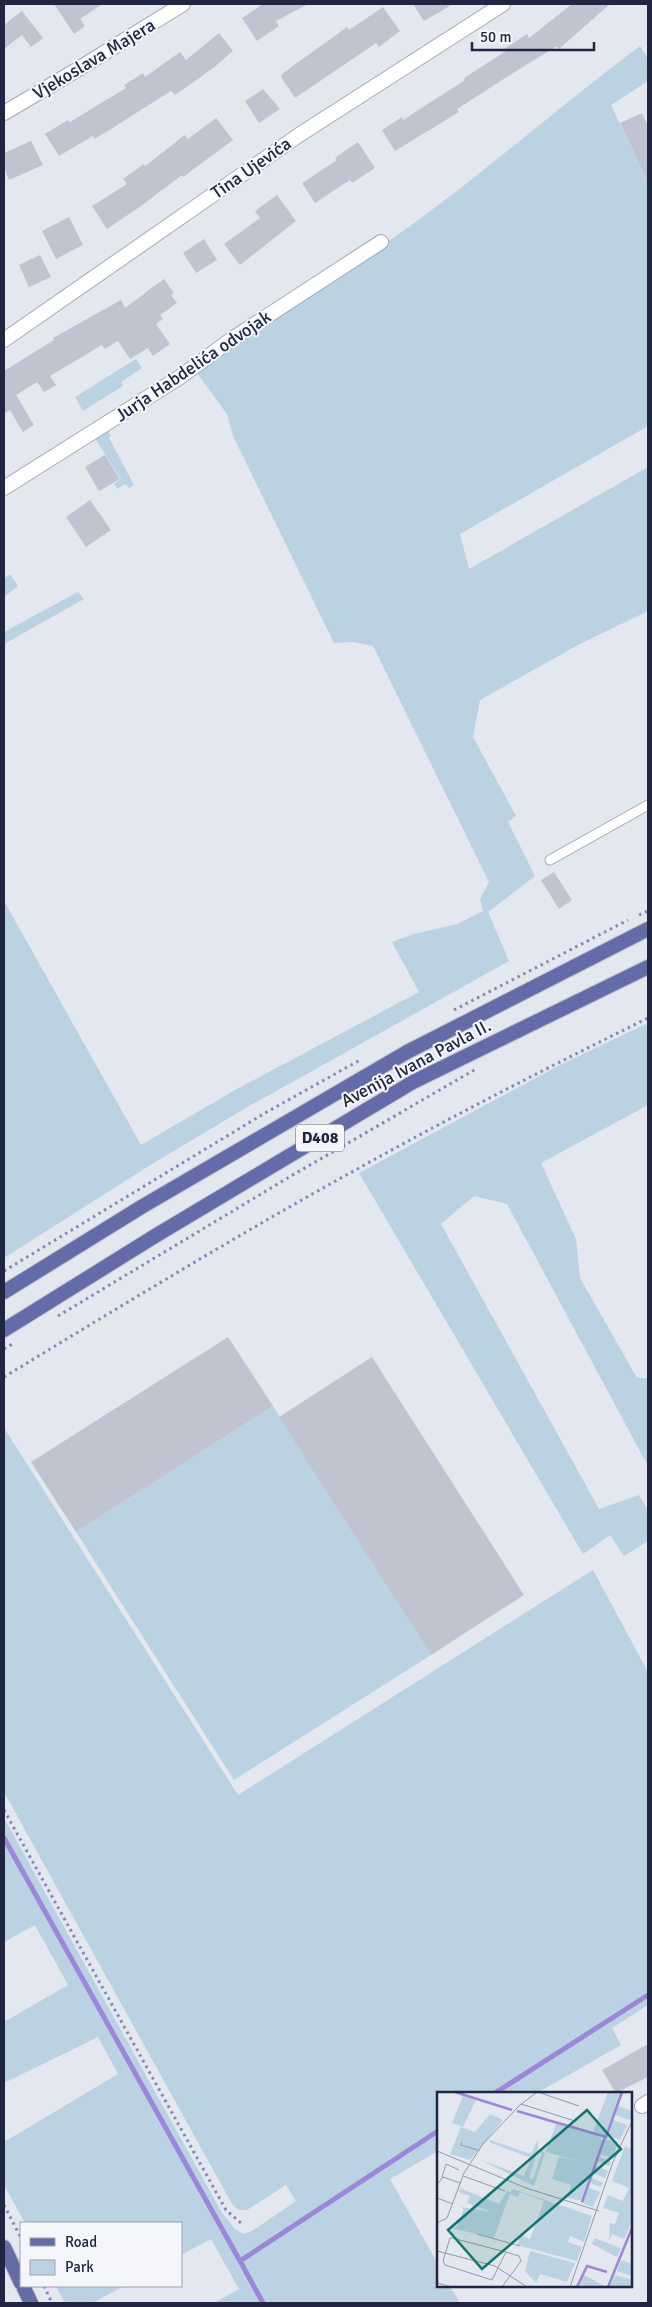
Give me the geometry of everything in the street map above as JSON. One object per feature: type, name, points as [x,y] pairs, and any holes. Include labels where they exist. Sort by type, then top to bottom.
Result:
[{"type":"main road","name":"Avenija Ivana Pavla II.","points":[[4,1292],[143,1206],[407,1052],[648,929]]},
{"type":"main road","name":"Avenija Ivana Pavla II.","points":[[4,1330],[155,1236],[413,1082],[648,967]]},
{"type":"main road","points":[[4,2247],[20,2280]]},
{"type":"main road","points":[[23,2287],[31,2303]]},
{"type":"street","name":"Vjekoslava Majera","points":[[4,112],[75,71],[183,4]]},
{"type":"street","name":"Tina Ujevića","points":[[4,340],[299,135],[503,4]]},
{"type":"street","name":"Jurja Habdelića odvojak","points":[[4,488],[180,377],[232,339],[381,242]]},
{"type":"lane","points":[[550,860],[648,805]]},
{"type":"path","points":[[4,1377],[187,1266],[360,1167],[546,1068],[648,1018]]},
{"type":"path","points":[[54,1318],[291,1176],[483,1066]]},
{"type":"path","points":[[4,1349],[21,1339]]},
{"type":"path","points":[[4,1810],[226,2210],[241,2223]]},
{"type":"path","points":[[4,2205],[20,2236]]},
{"type":"path","points":[[44,2287],[52,2303]]},
{"type":"green space","points":[[640,46],[648,59],[648,81],[611,105],[648,183],[648,426],[460,534],[469,569],[648,467],[648,611],[578,645],[480,700],[473,737],[516,816],[508,822],[535,876],[488,912],[509,961],[244,1109],[152,1164],[4,1258],[4,901],[141,1145],[235,1090],[419,992],[392,942],[414,934],[457,924],[483,911],[480,899],[489,882],[373,646],[353,642],[334,643],[233,436],[227,414],[197,373],[359,262],[448,198]]},
{"type":"green space","points":[[136,359],[142,368],[121,382],[123,386],[83,411],[75,397]]},
{"type":"green space","points":[[108,430],[111,436],[109,438],[134,485],[129,488],[126,484],[117,489],[114,484],[121,479],[95,438]]},
{"type":"green space","points":[[10,574],[18,586],[4,597],[4,579]]},
{"type":"green space","points":[[78,592],[84,599],[4,644],[4,632]]},
{"type":"green space","points":[[646,1024],[648,1027],[648,1105],[541,1163],[576,1239],[580,1278],[637,1378],[648,1378],[648,1466],[507,1204],[474,1196],[441,1224],[599,1509],[639,1495],[648,1510],[648,1541],[624,1556],[610,1535],[583,1554],[359,1173],[560,1065]]},
{"type":"green space","points":[[273,1406],[431,1655],[234,1780],[76,1532]]},
{"type":"green space","points":[[4,1428],[238,1795],[593,1570],[648,1672],[648,2005],[612,2028],[621,2045],[539,2092],[437,2092],[437,2152],[390,2179],[437,2262],[437,2287],[451,2287],[460,2303],[214,2303],[239,2289],[211,2239],[182,2254],[182,2222],[24,2222],[4,2185],[4,2142],[118,2074],[98,2037],[4,2083],[4,2022],[68,1985],[35,1925],[4,1942],[4,1818],[222,2213],[235,2229],[243,2234],[252,2231],[296,2201],[286,2185],[247,2210],[238,2210],[232,2204],[4,1792]]},
{"type":"green space","points":[[57,2287],[122,2287],[92,2303],[65,2303]]},
{"type":"building","points":[[54,4],[102,4],[80,19],[85,26],[74,34]]},
{"type":"building","points":[[263,4],[308,4],[276,21],[279,26],[257,41],[242,18]]},
{"type":"building","points":[[413,4],[453,4],[424,21]]},
{"type":"building","points":[[572,4],[610,4],[559,49],[557,46],[518,70],[457,109],[459,112],[395,151],[382,130],[402,117],[403,120],[465,80],[464,78],[506,51],[504,49],[527,34],[529,38]]},
{"type":"building","points":[[383,7],[400,31],[379,47],[376,43],[295,98],[281,77],[282,74],[347,27],[349,30]]},
{"type":"building","points":[[22,11],[43,38],[31,47],[22,35],[4,49],[4,25]]},
{"type":"building","points":[[219,33],[233,51],[212,69],[175,95],[171,91],[95,139],[93,136],[59,156],[45,134],[68,120],[70,122],[126,88],[124,85],[143,73],[145,77],[180,52],[186,60]]},
{"type":"building","points":[[263,89],[280,109],[259,123],[245,101]]},
{"type":"building","points":[[642,113],[648,126],[648,183],[620,123]]},
{"type":"building","points":[[216,118],[233,140],[107,229],[92,206],[127,184],[123,179],[144,164],[145,166],[185,135],[188,139]]},
{"type":"building","points":[[31,141],[43,165],[9,180],[4,167],[4,153]]},
{"type":"building","points":[[358,142],[375,168],[352,183],[350,180],[315,203],[302,183],[337,160],[335,158]]},
{"type":"building","points":[[277,195],[296,221],[240,265],[224,244],[260,218],[255,211]]},
{"type":"building","points":[[69,217],[83,245],[56,259],[42,231]]},
{"type":"building","points":[[204,239],[217,260],[196,273],[183,253]]},
{"type":"building","points":[[40,255],[51,277],[29,287],[19,265]]},
{"type":"building","points":[[164,279],[174,293],[171,295],[177,303],[160,315],[163,319],[156,324],[170,344],[153,356],[148,348],[130,359],[118,341],[105,349],[102,345],[50,376],[56,385],[44,392],[37,382],[16,395],[34,425],[23,432],[10,410],[4,414],[4,371],[54,340],[53,338],[121,300],[125,308]]},
{"type":"building","points":[[105,455],[120,479],[99,491],[85,467]]},
{"type":"building","points":[[90,500],[111,530],[86,547],[66,517]]},
{"type":"building","points":[[554,872],[572,900],[559,909],[541,880]]},
{"type":"building","points":[[228,1337],[273,1406],[76,1532],[31,1462]]},
{"type":"building","points":[[372,1357],[524,1595],[431,1655],[279,1417]]},
{"type":"building","points":[[648,2044],[648,2077],[615,2092],[602,2070]]},
{"type":"waterway","points":[[4,1838],[240,2261]]},
{"type":"waterway","points":[[497,2092],[648,1995]]},
{"type":"waterway","points":[[263,2303],[240,2261],[437,2132]]}]
